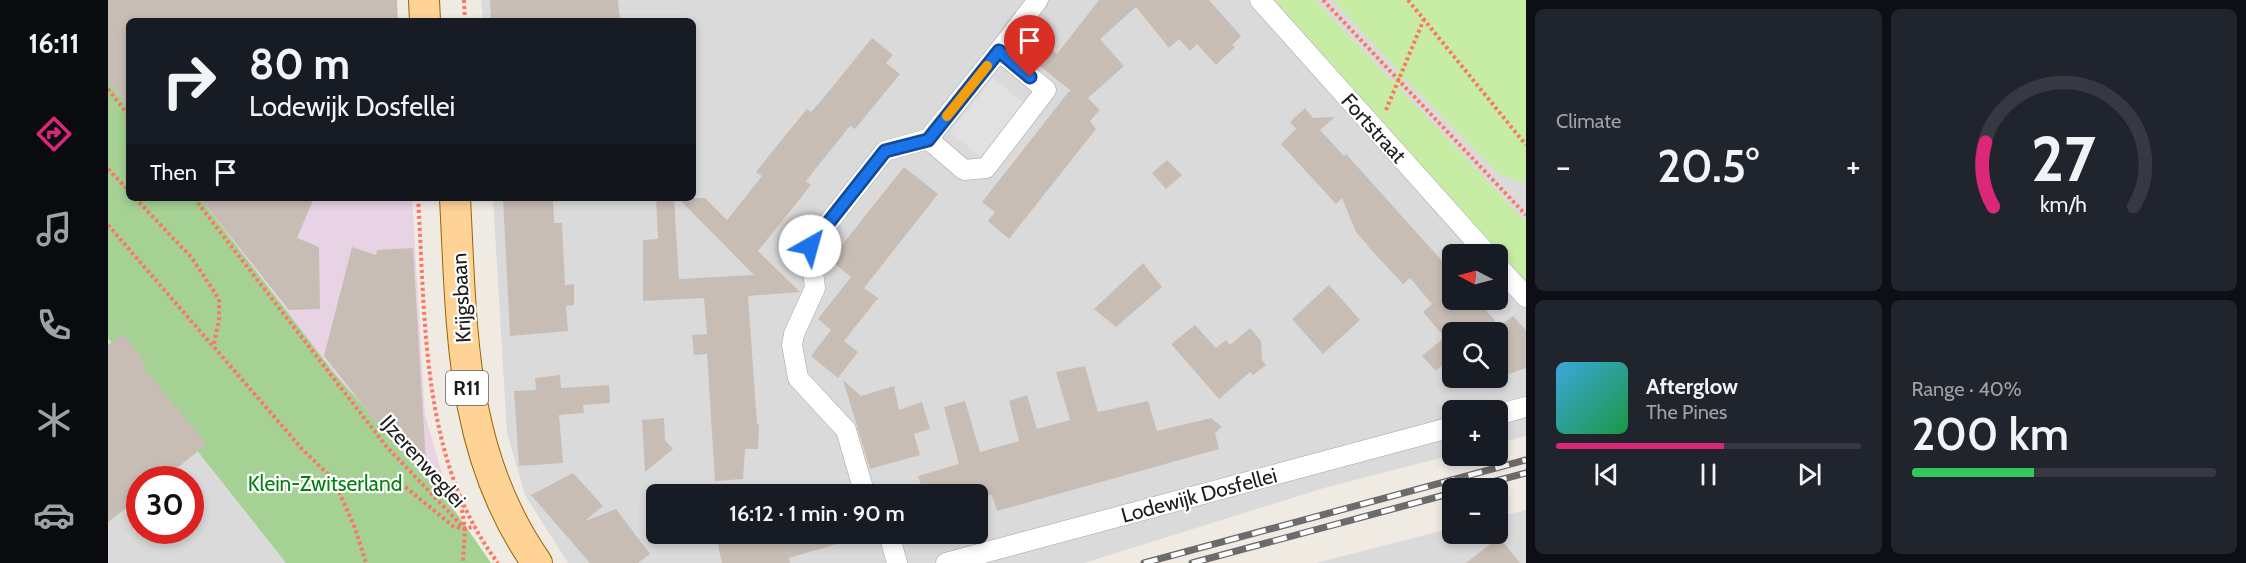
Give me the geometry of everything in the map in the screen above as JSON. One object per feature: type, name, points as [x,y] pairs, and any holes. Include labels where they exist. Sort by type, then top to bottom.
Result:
[{"type":"main road","points":[[424,0],[425,18]]},
{"type":"main road","points":[[443,0],[444,18]]},
{"type":"main road","name":"Krijgsbaan","points":[[436,201],[446,351],[457,425],[466,461],[481,501],[514,563]]},
{"type":"main road","name":"Krijgsbaan","points":[[455,201],[468,390],[483,452],[496,488],[522,542],[537,563]]},
{"type":"street","points":[[862,484],[846,430],[798,378],[792,345],[794,334],[815,288],[810,246],[885,151],[928,140],[1038,0]]},
{"type":"street","name":"Fortstraat","points":[[1260,0],[1478,244]]},
{"type":"street","points":[[928,140],[964,170],[986,168],[1046,90],[999,51]]},
{"type":"street","points":[[1508,277],[1526,297]]},
{"type":"street","points":[[1508,412],[1526,407]]},
{"type":"street","name":"Lodewijk Dosfellei","points":[[946,563],[1442,430]]},
{"type":"street","points":[[892,544],[897,563]]},
{"type":"path","points":[[464,0],[465,18]]},
{"type":"path","points":[[1323,0],[1526,214]]},
{"type":"path","points":[[1408,0],[1526,145]]},
{"type":"path","points":[[1377,130],[1424,20]]},
{"type":"path","points":[[108,89],[126,112]]},
{"type":"path","points":[[108,169],[126,188]]},
{"type":"path","points":[[138,201],[192,258],[219,299],[219,320],[214,345]]},
{"type":"path","name":"IJzerenweglei","points":[[196,201],[386,446],[465,529]]},
{"type":"path","points":[[418,201],[435,411],[461,499],[465,529],[463,563]]},
{"type":"path","points":[[108,225],[303,450],[334,480],[355,528],[366,563]]},
{"type":"path","name":"IJzerenweglei","points":[[334,480],[354,485],[380,482],[403,485],[454,526],[465,529]]},
{"type":"path","points":[[461,499],[498,563]]},
{"type":"path","points":[[465,529],[475,526]]},
{"type":"shaded area","points":[[481,0],[1526,0],[1526,436],[1508,441],[1508,400],[1442,400],[1442,458],[1324,488],[1084,563],[568,563],[525,495],[507,433],[493,201],[696,201],[696,18],[483,18]]},
{"type":"shaded area","points":[[993,78],[1024,103],[981,157],[950,132]]},
{"type":"shaded area","points":[[202,201],[412,201],[425,415],[451,505],[335,374]]},
{"type":"shaded area","points":[[108,338],[286,563],[108,563]]},
{"type":"shaded area","points":[[1526,510],[1526,563],[1316,563],[1442,531],[1442,544],[1508,544],[1508,514]]},
{"type":"green space","points":[[1275,0],[1315,0],[1392,82],[1398,70],[1333,0],[1526,0],[1526,184],[1499,174],[1404,77],[1399,88],[1526,222],[1526,284],[1508,264],[1508,244],[1491,244]]},
{"type":"green space","name":"Klein-Zwitserland","points":[[108,81],[126,103],[126,201],[202,201],[335,374],[451,505],[491,563],[286,563],[108,338]]},
{"type":"building","points":[[108,0],[397,0],[398,18],[126,18],[126,104],[108,81]]},
{"type":"building","points":[[490,0],[618,0],[620,18],[491,18]]},
{"type":"building","points":[[1099,0],[1209,0],[1241,36],[1232,45],[1235,47],[1216,65],[1197,44],[1190,51],[1179,39],[1169,48],[1136,7],[1100,39],[1124,66],[1088,98],[1100,110],[1090,121],[1096,129],[1009,239],[988,221],[995,212],[982,202],[1070,90],[1017,48],[1029,32],[1057,54]]},
{"type":"building","points":[[872,38],[893,55],[886,63],[900,74],[855,129],[850,126],[821,162],[806,181],[811,185],[758,251],[800,292],[748,296],[757,424],[759,424],[758,449],[745,449],[743,479],[715,481],[707,354],[694,355],[692,335],[707,334],[704,298],[643,301],[643,240],[658,239],[656,201],[674,201],[679,279],[754,275],[681,201],[696,201],[696,198],[705,198],[727,220],[762,176],[756,172],[771,153],[807,109],[811,112]]},
{"type":"building","points":[[1305,108],[1313,118],[1335,117],[1320,130],[1344,156],[1346,154],[1442,261],[1442,310],[1485,310],[1495,322],[1442,322],[1441,333],[1423,312],[1432,304],[1410,278],[1403,284],[1356,232],[1342,198],[1336,204],[1281,144],[1296,129],[1290,122]]},
{"type":"building","points":[[1167,160],[1182,175],[1166,189],[1152,173]]},
{"type":"building","points":[[904,167],[938,194],[864,288],[878,298],[844,341],[858,352],[838,378],[811,356],[831,330],[818,319],[851,277],[830,260]]},
{"type":"building","points":[[202,201],[313,201],[297,238],[319,247],[320,309],[289,310]]},
{"type":"building","points":[[503,201],[553,201],[554,223],[562,223],[565,285],[574,284],[574,305],[566,306],[568,331],[510,336]]},
{"type":"building","points":[[352,247],[376,255],[377,250],[413,248],[427,479],[401,427],[381,428],[324,356]]},
{"type":"building","points":[[1143,263],[1162,287],[1116,327],[1094,309]]},
{"type":"building","points":[[1329,285],[1360,320],[1323,354],[1292,319]]},
{"type":"building","points":[[1513,316],[1526,330],[1526,368],[1508,374],[1508,322],[1505,322]]},
{"type":"building","points":[[1195,325],[1216,348],[1226,340],[1230,345],[1250,328],[1261,341],[1262,360],[1266,365],[1253,375],[1250,372],[1219,399],[1171,344]]},
{"type":"building","points":[[123,334],[147,365],[143,368],[207,444],[180,466],[126,466],[126,508],[108,522],[108,345]]},
{"type":"building","points":[[1442,340],[1442,365],[1436,371],[1422,356]]},
{"type":"building","points":[[1085,366],[1098,412],[1148,401],[1157,431],[1211,418],[1222,427],[1215,433],[1219,449],[997,511],[992,495],[988,495],[988,484],[921,484],[918,476],[959,464],[944,407],[965,401],[980,452],[1019,441],[1009,401],[1027,395],[1037,429],[1070,420],[1056,372]]},
{"type":"building","points":[[560,375],[561,388],[609,385],[610,403],[583,405],[584,413],[559,415],[563,463],[519,466],[514,391],[536,390],[535,378]]},
{"type":"building","points":[[843,380],[861,396],[894,386],[899,410],[922,402],[930,429],[914,434],[920,455],[870,469]]},
{"type":"building","points":[[664,418],[665,440],[673,449],[645,472],[642,420]]},
{"type":"building","points":[[573,473],[603,506],[585,521],[616,509],[650,554],[638,563],[590,563],[531,495]]},
{"type":"building","points":[[718,544],[837,544],[789,558],[790,563],[722,563]]},
{"type":"building","points":[[1490,544],[1505,544],[1520,563],[1466,563]]},
{"type":"railway","points":[[1144,563],[1526,460]]},
{"type":"railway","points":[[1507,478],[1526,473]]},
{"type":"railway","points":[[1192,563],[1442,496]]},
{"type":"slow traffic","points":[[947,116],[987,66]]},
{"type":"route","points":[[810,246],[885,151],[928,140],[999,51],[1030,77]]}]
